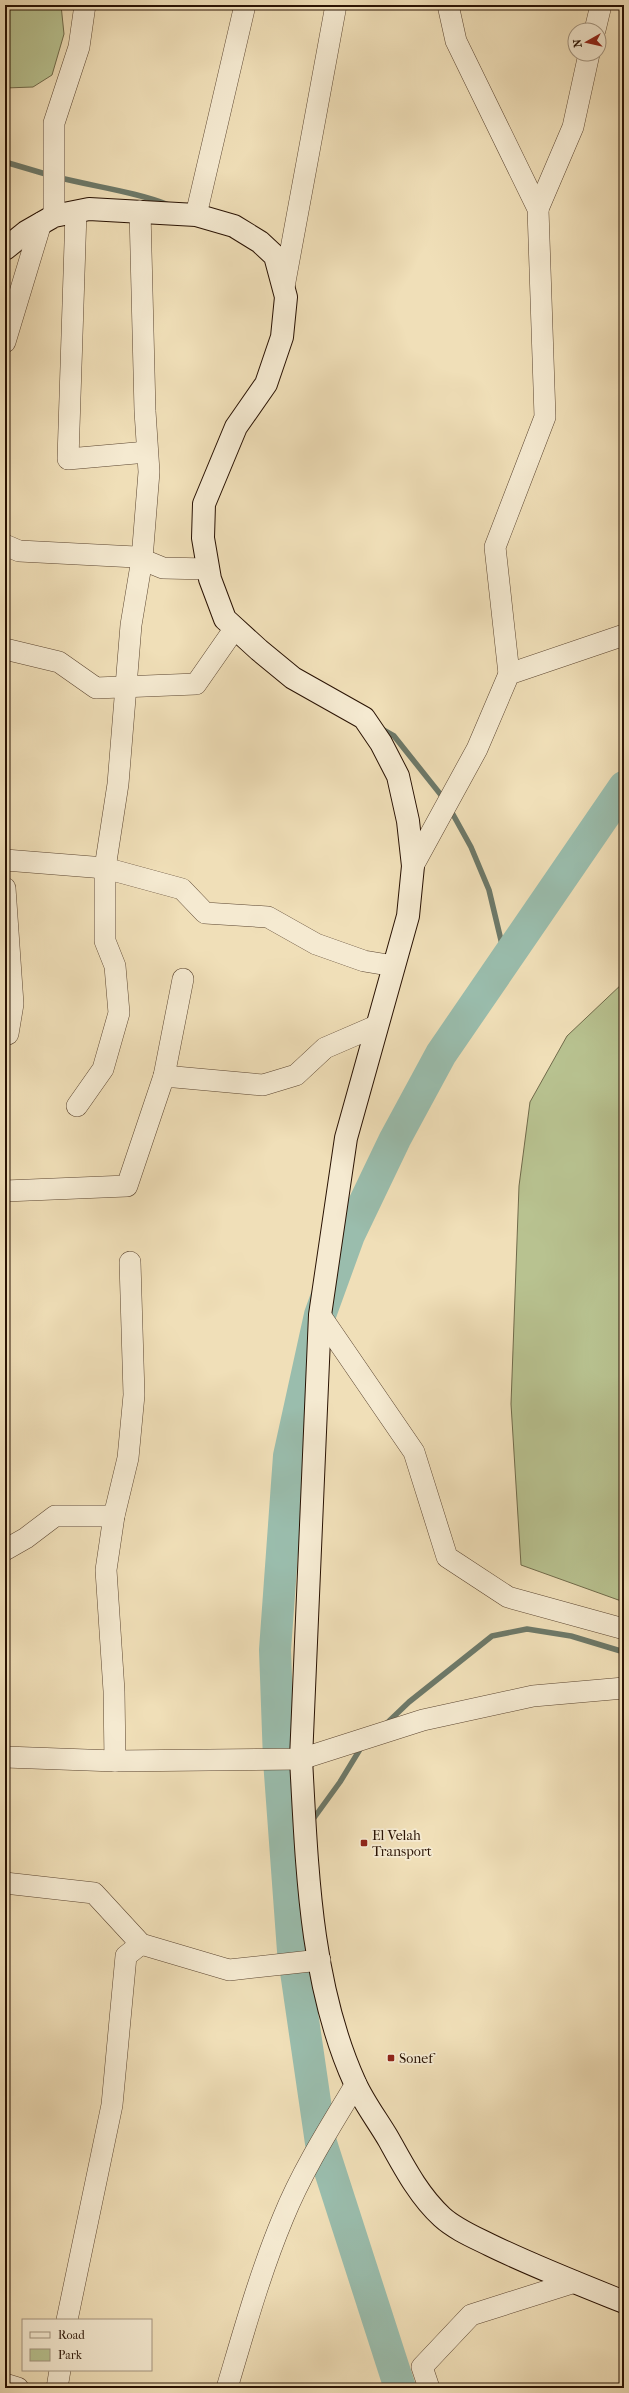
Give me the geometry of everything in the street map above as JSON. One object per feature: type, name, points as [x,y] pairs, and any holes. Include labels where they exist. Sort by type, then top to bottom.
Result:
[{"type":"main road","points":[[5,249],[48,219],[89,209],[196,215],[234,226],[260,242],[275,256],[286,297],[282,337],[266,384],[236,427],[204,504],[203,538],[210,579],[225,619],[293,678],[364,718],[381,743],[398,776],[408,821],[413,866],[408,916],[376,1026],[346,1138],[320,1315],[301,1760],[305,1830],[314,1922],[324,1984],[340,2043],[356,2084],[415,2186],[442,2218],[468,2234],[517,2258],[624,2302]]},
{"type":"street","points":[[5,342],[48,219],[54,123],[79,47],[85,5]]},
{"type":"street","points":[[196,215],[245,5]]},
{"type":"street","points":[[284,287],[336,5]]},
{"type":"street","points":[[413,866],[478,749],[509,674],[495,547],[545,417],[538,209],[456,42],[448,5]]},
{"type":"street","points":[[597,22],[600,5]]},
{"type":"street","points":[[538,209],[572,127],[587,62]]},
{"type":"street","points":[[77,1106],[103,1069],[119,1013],[115,966],[105,941],[105,868],[118,784],[131,625],[142,559],[149,472],[147,452],[140,211]]},
{"type":"street","points":[[76,212],[68,459],[147,452]]},
{"type":"street","points":[[5,545],[19,551],[136,557],[164,568],[208,569]]},
{"type":"street","points":[[5,649],[58,662],[96,688],[196,684],[235,628]]},
{"type":"street","points":[[509,674],[624,635]]},
{"type":"street","points":[[5,860],[105,868],[182,889],[205,913],[268,917],[316,944],[364,961],[394,966]]},
{"type":"street","points":[[5,888],[13,1004],[8,1034],[5,1034]]},
{"type":"street","points":[[5,1191],[127,1186],[164,1076],[183,979]]},
{"type":"street","points":[[164,1076],[263,1085],[296,1076],[325,1048],[376,1026]]},
{"type":"street","points":[[115,1761],[114,1692],[106,1570],[114,1516],[128,1458],[134,1395],[130,1262]]},
{"type":"street","points":[[320,1315],[414,1452],[448,1557],[508,1597],[624,1629]]},
{"type":"street","points":[[5,1550],[26,1538],[55,1516],[114,1516]]},
{"type":"street","points":[[5,1757],[115,1761],[301,1760],[423,1720],[533,1696],[624,1688]]},
{"type":"street","points":[[5,1882],[94,1893],[141,1944],[229,1970],[320,1960]]},
{"type":"street","points":[[68,2319],[112,2105],[126,1956],[141,1944]]},
{"type":"street","points":[[227,2388],[262,2273],[283,2216],[321,2143],[356,2084]]},
{"type":"street","points":[[429,2388],[422,2367],[471,2315],[575,2282]]},
{"type":"street","points":[[57,2388],[60,2371]]},
{"type":"street","points":[[5,2384],[18,2388]]},
{"type":"green space","points":[[5,5],[61,5],[64,34],[52,75],[33,87],[5,88]]},
{"type":"green space","points":[[624,982],[624,1602],[521,1565],[511,1404],[519,1186],[530,1102],[567,1036]]},
{"type":"waterway","points":[[5,162],[49,175]]},
{"type":"waterway","points":[[57,177],[128,193],[169,205]]},
{"type":"waterway","points":[[380,728],[394,736],[445,800]]},
{"type":"waterway","points":[[400,2388],[321,2143],[293,1951],[279,1760],[275,1650],[289,1456],[320,1315],[349,1235],[395,1139],[441,1054],[624,787]]},
{"type":"waterway","points":[[450,809],[471,847],[489,890],[505,957]]},
{"type":"waterway","points":[[386,1724],[409,1702],[492,1636],[527,1629],[571,1636],[624,1652]]},
{"type":"waterway","points":[[311,1822],[340,1782],[362,1746]]},
{"type":"waterway","points":[[287,1868],[298,1845]]},
{"type":"place","name":"El Velah Transport","points":[[364,1843]]},
{"type":"place","name":"Sonef","points":[[391,2058]]}]
